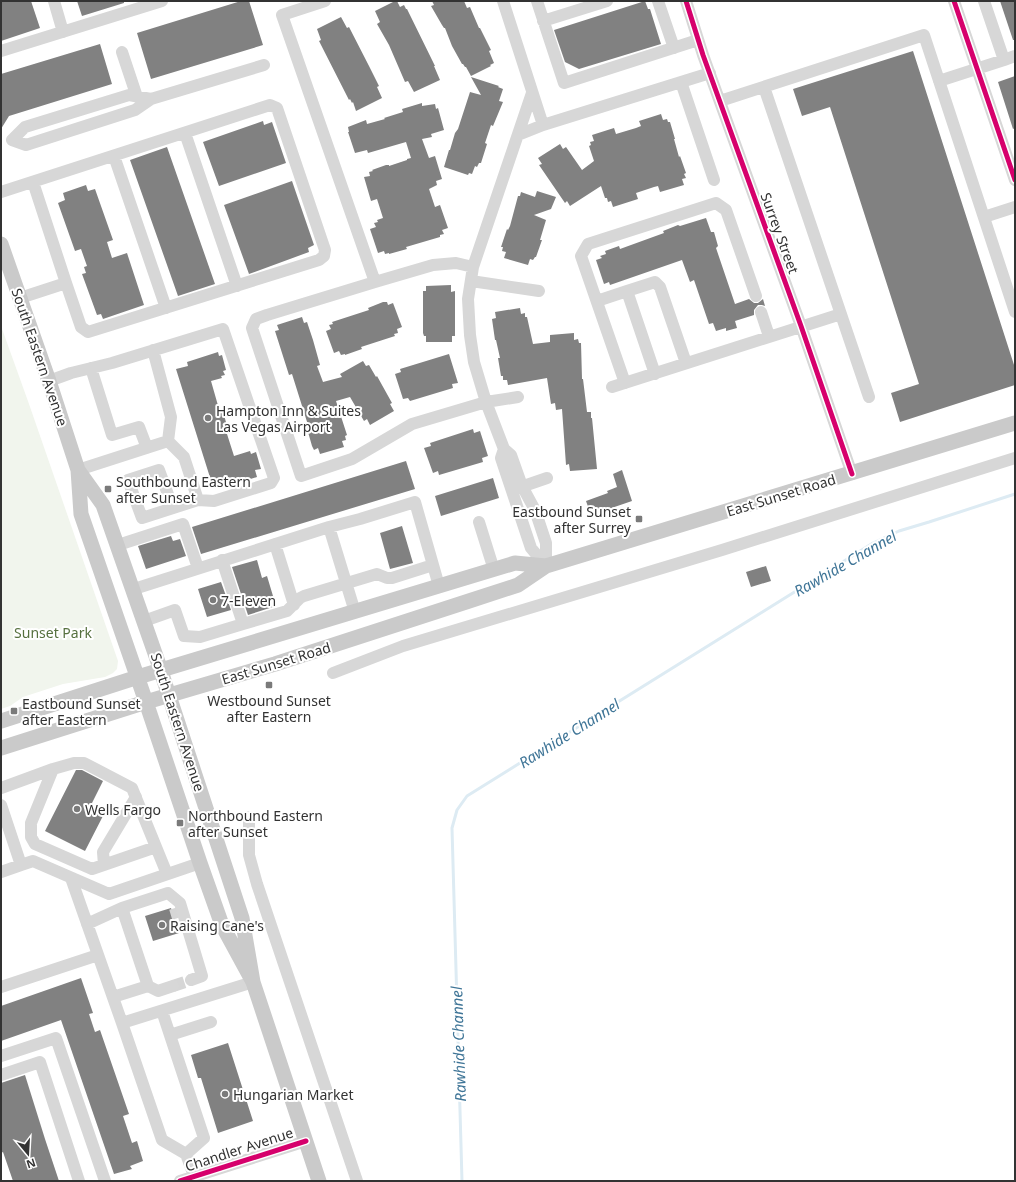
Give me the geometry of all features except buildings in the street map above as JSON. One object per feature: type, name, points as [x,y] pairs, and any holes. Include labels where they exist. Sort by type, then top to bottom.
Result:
[{"type":"main road","name":"South Eastern Avenue","points":[[1,244],[49,381],[78,470],[81,514],[138,677],[200,863],[222,925],[253,982]]},
{"type":"main road","name":"East Sunset Road","points":[[1,748],[146,702],[275,664],[469,602],[518,585],[546,566],[852,474],[1015,423]]},
{"type":"main road","name":"South Eastern Avenue","points":[[78,470],[103,505],[134,589],[242,918],[253,982],[319,1181]]},
{"type":"main road","name":"East Sunset Road","points":[[1,721],[138,677],[515,563],[546,566]]},
{"type":"street","points":[[54,1],[63,32]]},
{"type":"street","points":[[1,51],[150,3],[162,1]]},
{"type":"street","points":[[325,1],[282,15],[375,282]]},
{"type":"street","points":[[503,1],[542,125]]},
{"type":"street","points":[[537,1],[564,83],[698,40]]},
{"type":"street","points":[[543,21],[607,1]]},
{"type":"street","points":[[658,1],[674,48]]},
{"type":"street","name":"Surrey Street","points":[[686,1],[698,40],[801,326],[852,474]]},
{"type":"street","points":[[954,1],[1015,180]]},
{"type":"street","points":[[939,81],[1009,58],[984,1]]},
{"type":"street","points":[[720,101],[924,35],[1015,312]]},
{"type":"street","points":[[122,52],[137,96]]},
{"type":"street","points":[[7,142],[26,145],[135,110],[151,99],[264,64]]},
{"type":"street","points":[[518,135],[542,125],[710,73]]},
{"type":"street","points":[[681,82],[714,180]]},
{"type":"street","points":[[764,87],[869,397]]},
{"type":"street","points":[[532,93],[473,267],[468,299],[474,362],[486,402],[504,449],[501,458],[517,488],[531,548],[546,566]]},
{"type":"street","points":[[7,142],[25,127],[129,95],[151,99]]},
{"type":"street","points":[[1,192],[270,105],[277,108],[326,250],[324,256],[319,260],[88,332],[81,328],[33,182]]},
{"type":"street","points":[[185,133],[237,286]]},
{"type":"street","points":[[114,156],[166,308]]},
{"type":"street","points":[[624,383],[581,256],[588,244],[716,203],[726,210],[756,296]]},
{"type":"street","points":[[984,217],[1015,207]]},
{"type":"street","points":[[473,267],[456,263],[433,265],[256,319],[252,328],[301,476],[352,459],[412,424],[486,402],[518,397]]},
{"type":"street","points":[[471,281],[539,291]]},
{"type":"street","points":[[597,301],[655,282],[660,287],[686,364]]},
{"type":"street","points":[[20,298],[66,283]]},
{"type":"street","points":[[627,291],[654,374]]},
{"type":"street","points":[[761,312],[769,336]]},
{"type":"street","points":[[612,387],[841,314]]},
{"type":"street","points":[[49,381],[70,373],[223,329],[274,478],[270,484],[214,501],[198,500],[172,508]]},
{"type":"street","points":[[153,350],[171,417],[168,441]]},
{"type":"street","points":[[91,368],[112,435],[139,426],[147,448]]},
{"type":"street","points":[[78,470],[168,441]]},
{"type":"street","points":[[168,441],[184,457],[198,500]]},
{"type":"street","points":[[333,673],[403,646],[729,548],[1015,458]]},
{"type":"street","points":[[517,488],[547,478]]},
{"type":"street","points":[[134,589],[222,560],[415,502],[440,586]]},
{"type":"street","points":[[479,522],[494,570]]},
{"type":"street","points":[[118,545],[183,524],[198,568]]},
{"type":"street","points":[[329,527],[355,612]]},
{"type":"street","points":[[275,544],[294,605]]},
{"type":"street","points":[[222,560],[239,625],[240,646]]},
{"type":"street","points":[[144,621],[175,610],[184,636],[200,637],[287,610],[304,596],[346,582],[377,574],[387,578],[392,578],[433,565]]},
{"type":"street","points":[[200,637],[204,657]]},
{"type":"street","points":[[1,788],[53,770],[74,764],[84,763],[132,788],[168,874]]},
{"type":"street","points":[[53,770],[31,823],[31,837],[35,844],[92,869],[156,847]]},
{"type":"street","points":[[104,865],[103,852],[136,797]]},
{"type":"street","points":[[1,805],[6,838],[21,865]]},
{"type":"street","points":[[249,817],[249,855],[257,884],[357,1181]]},
{"type":"street","points":[[1,872],[33,861],[109,894],[200,863]]},
{"type":"street","points":[[71,878],[162,1140],[186,1154],[202,1177]]},
{"type":"street","points":[[87,924],[122,908],[168,893],[176,908],[186,945],[196,957]]},
{"type":"street","points":[[176,908],[180,903],[202,976],[190,980]]},
{"type":"street","points":[[122,908],[148,986]]},
{"type":"street","points":[[1,987],[98,955]]},
{"type":"street","points":[[122,1023],[253,982]]},
{"type":"street","points":[[113,997],[148,986],[158,991],[173,986]]},
{"type":"street","points":[[162,1011],[204,1138],[186,1154]]},
{"type":"street","points":[[170,1035],[211,1022]]},
{"type":"street","points":[[1,1056],[56,1038],[105,1181]]},
{"type":"street","points":[[1,1075],[40,1062],[79,1181]]},
{"type":"street","name":"Chandler Avenue","points":[[180,1181],[202,1177],[306,1141]]},
{"type":"green space","name":"Sunset Park","points":[[1,326],[118,661],[117,669],[105,677],[63,684],[23,697],[10,706],[1,709]]},
{"type":"waterway","name":"Rawhide Channel","points":[[462,1181],[452,828],[457,810],[467,796],[873,543],[899,531],[1015,494]]},
{"type":"tunnel","points":[[175,908],[178,918]]},
{"type":"tunnel","points":[[173,986],[191,980]]},
{"type":"cycle path","points":[[686,1],[703,55],[801,326],[852,474]]},
{"type":"cycle path","points":[[954,1],[1015,180]]},
{"type":"cycle path","points":[[180,1181],[306,1141]]},
{"type":"place","name":"Hampton Inn & Suites Las Vegas Airport","points":[[208,418]]},
{"type":"place","name":"Southbound Eastern after Sunset","points":[[108,489]]},
{"type":"place","name":"Eastbound Sunset after Surrey","points":[[639,519]]},
{"type":"place","name":"7-Eleven","points":[[213,600]]},
{"type":"place","name":"Westbound Sunset after Eastern","points":[[269,685]]},
{"type":"place","name":"Eastbound Sunset after Eastern","points":[[14,711]]},
{"type":"place","name":"Wells Fargo","points":[[77,809]]},
{"type":"place","name":"Northbound Eastern after Sunset","points":[[180,823]]},
{"type":"place","name":"Raising Cane's","points":[[162,925]]},
{"type":"place","name":"Hungarian Market","points":[[225,1094]]}]
